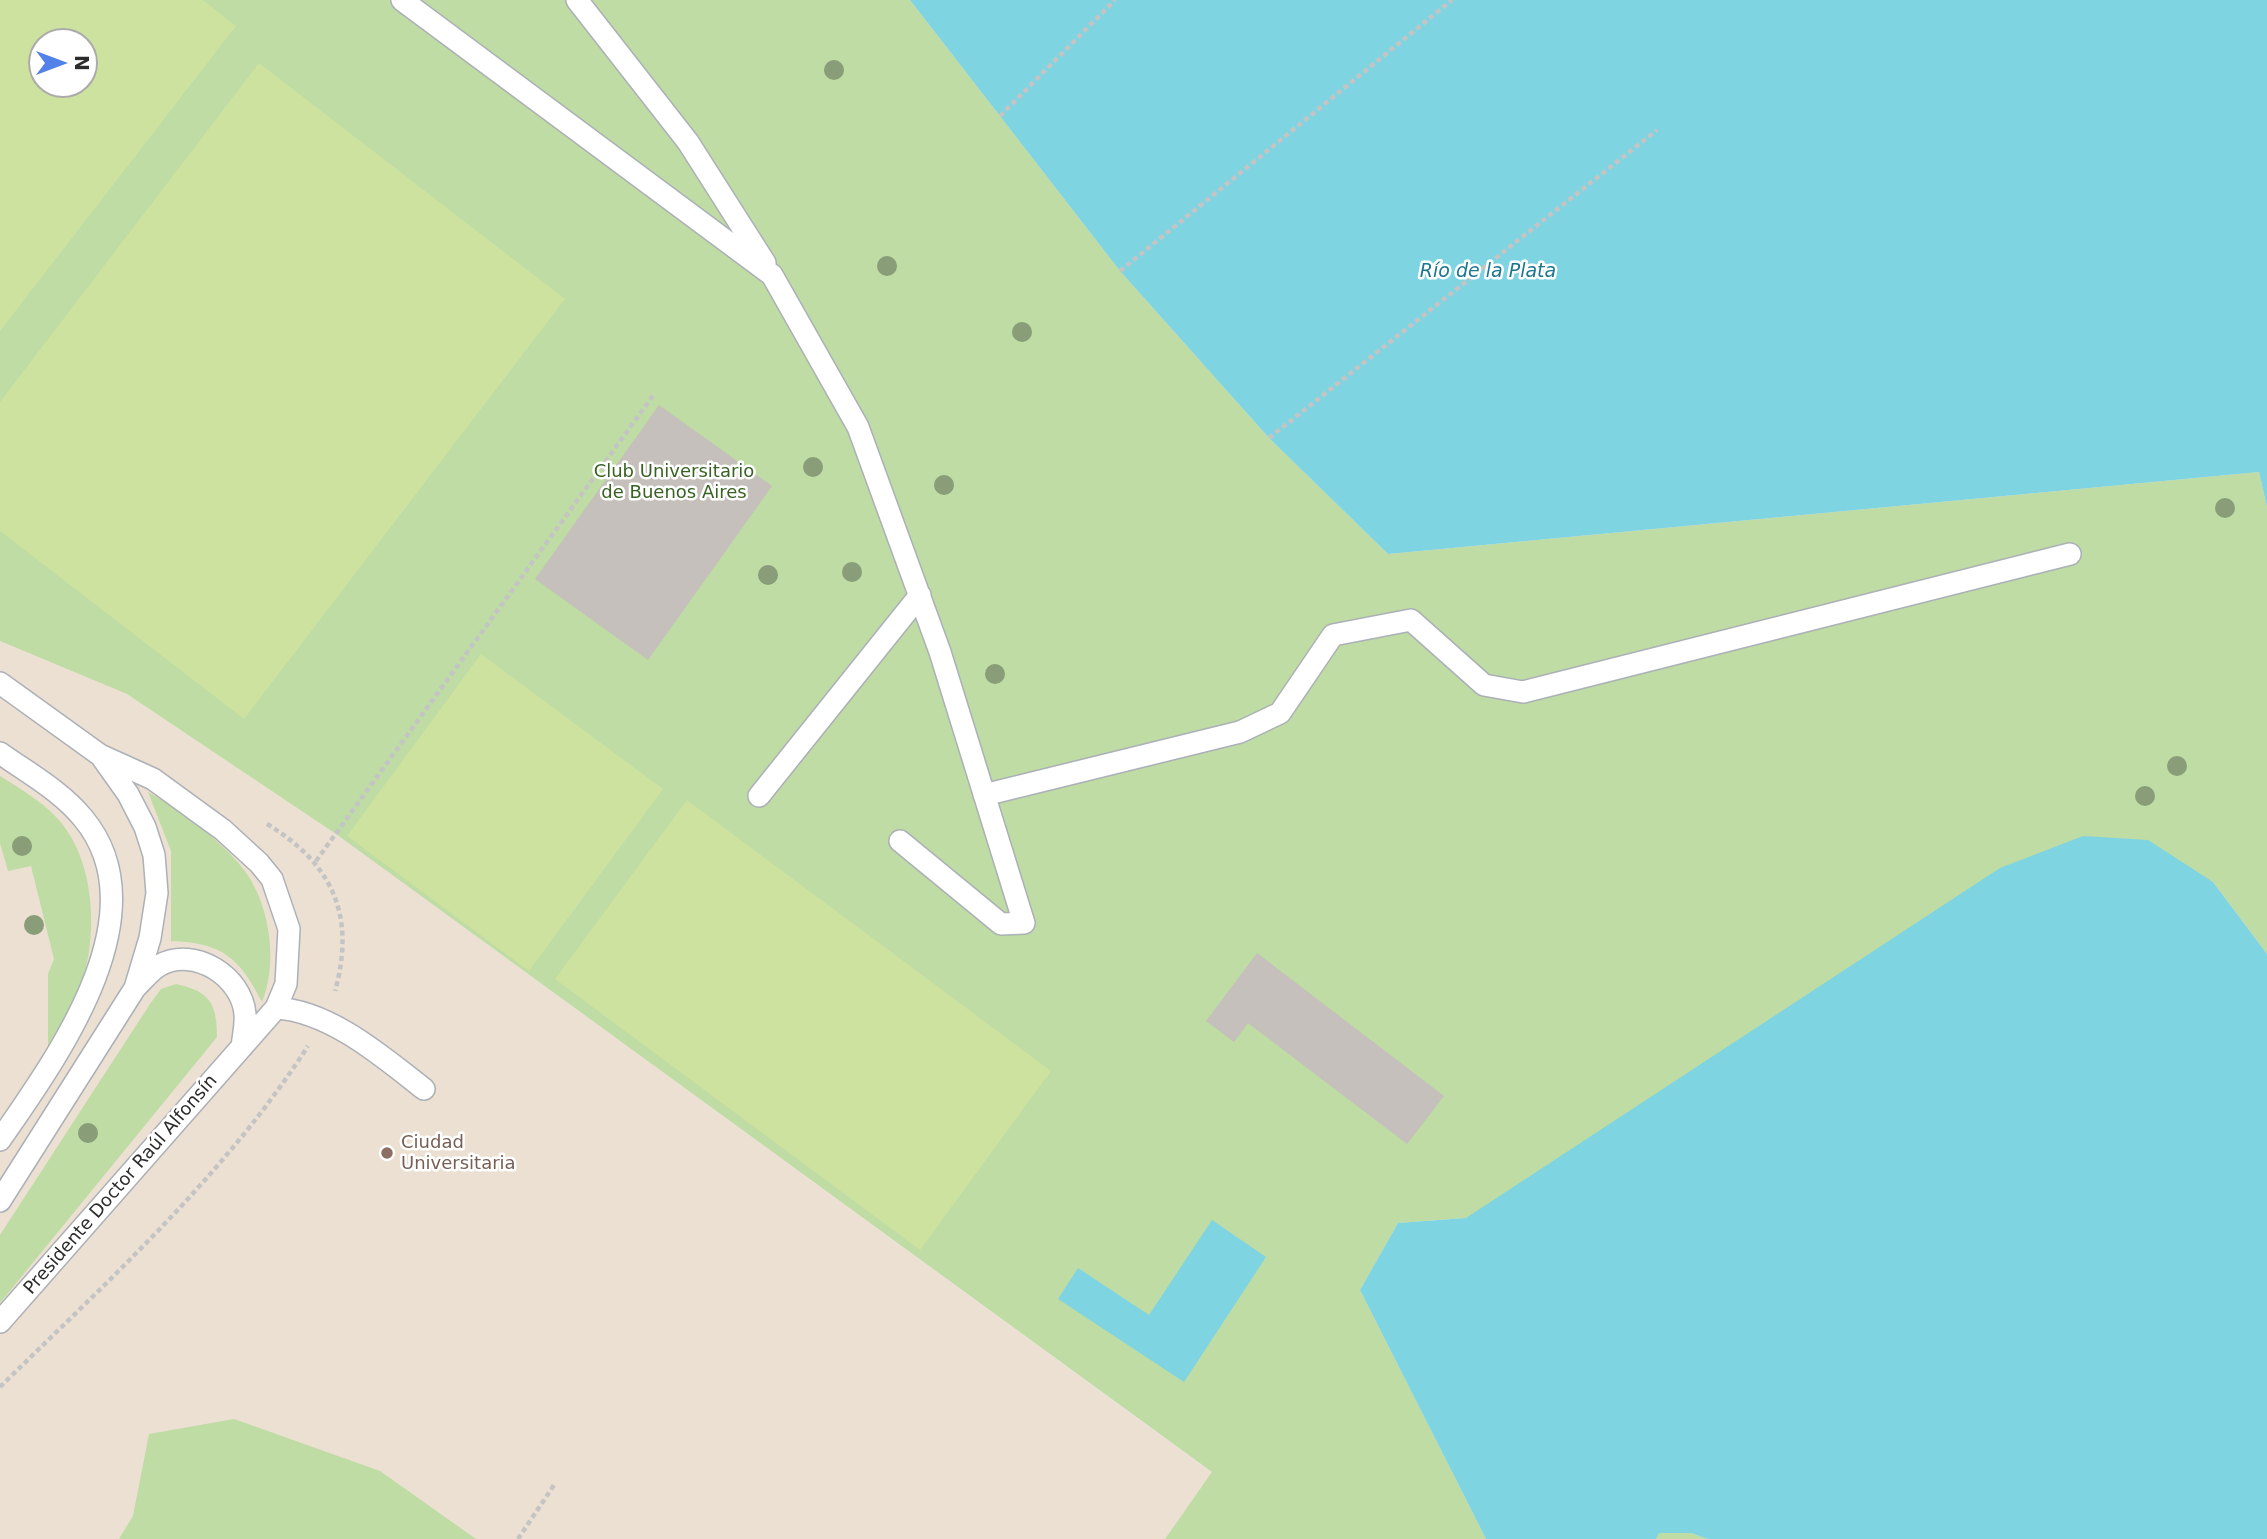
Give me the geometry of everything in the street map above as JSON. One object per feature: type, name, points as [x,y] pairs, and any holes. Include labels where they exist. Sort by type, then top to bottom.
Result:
[{"type":"lane","points":[[402,0],[772,275]]},
{"type":"lane","points":[[577,0],[688,142],[772,275],[858,427],[920,595],[1024,923],[1001,924],[900,841]]},
{"type":"lane","points":[[984,795],[1240,732],[1280,713],[1334,635],[1410,620],[1484,685],[1523,692],[2070,554]]},
{"type":"lane","points":[[759,796],[920,595]]},
{"type":"lane","points":[[0,683],[100,755],[128,794],[145,827],[154,855],[157,893],[150,938],[135,988]]},
{"type":"lane","points":[[0,753],[64,798],[85,820],[100,845],[108,878],[111,911],[104,953],[85,1006],[56,1058],[0,1140]]},
{"type":"lane","name":"Presidente Doctor Raúl Alfonsín","points":[[0,1322],[276,1008],[286,984],[289,929],[272,880],[223,830],[194,808],[153,779],[100,755]]},
{"type":"lane","points":[[0,1201],[135,988],[160,965],[182,959],[213,966],[236,988],[245,1014],[242,1047]]},
{"type":"lane","points":[[276,1008],[295,1009],[362,1041],[425,1089]]},
{"type":"path","points":[[1000,116],[1115,0]]},
{"type":"path","points":[[1119,271],[1452,0]]},
{"type":"path","points":[[1269,438],[1657,130]]},
{"type":"path","points":[[316,861],[655,393]]},
{"type":"path","points":[[259,820],[295,841],[316,861],[337,901],[342,958],[332,1002]]},
{"type":"path","points":[[0,1387],[237,1146],[278,1092],[315,1035]]},
{"type":"path","points":[[518,1539],[554,1485]]},
{"type":"shaded area","name":"Ciudad Universitaria","points":[[0,641],[127,694],[336,834],[1212,1473],[1165,1539],[0,1539]]},
{"type":"green space","name":"Club Universitario de Buenos Aires","points":[[0,0],[910,0],[1120,271],[1269,438],[1388,554],[2259,472],[2267,507],[2267,954],[2213,882],[1466,1218],[1398,1223],[1360,1290],[1486,1539],[1165,1539],[1212,1472],[336,834],[127,694],[0,641]]},
{"type":"green space","points":[[0,0],[203,0],[236,26],[0,331]]},
{"type":"green space","points":[[259,63],[565,299],[244,719],[0,531],[0,402]]},
{"type":"green space","points":[[481,654],[663,789],[529,971],[347,836]]},
{"type":"green space","points":[[0,776],[43,805],[69,834],[79,853],[90,897],[87,965],[74,1001],[48,1046],[48,974],[54,959],[31,866],[8,871],[0,843]]},
{"type":"green space","points":[[148,792],[188,818],[215,840],[238,863],[255,888],[269,936],[270,970],[262,1002],[237,963],[227,955],[204,945],[171,941],[171,851]]},
{"type":"green space","points":[[687,800],[1051,1071],[920,1250],[555,979]]},
{"type":"green space","points":[[176,984],[197,991],[209,1001],[215,1016],[217,1037],[0,1303],[0,1235],[150,1004],[161,989]]},
{"type":"green space","points":[[234,1419],[380,1471],[476,1539],[119,1539],[133,1516],[149,1434]]},
{"type":"green space","points":[[1658,1533],[1691,1533],[1708,1539],[1656,1539]]},
{"type":"water","name":"Río de la Plata","points":[[910,0],[2267,0],[2267,507],[2259,472],[1388,554],[1269,438],[1120,271]]},
{"type":"water","points":[[2083,836],[2148,840],[2213,882],[2267,954],[2267,1539],[1708,1539],[1691,1533],[1659,1533],[1656,1539],[1486,1539],[1360,1290],[1398,1223],[1466,1218],[2000,868]]},
{"type":"water","points":[[1212,1220],[1266,1257],[1184,1382],[1058,1299],[1078,1268],[1149,1315]]},
{"type":"building","points":[[659,405],[772,486],[648,660],[535,579]]},
{"type":"building","points":[[1257,953],[1444,1096],[1407,1144],[1248,1023],[1234,1042],[1206,1021]]},
{"type":"place","name":"Ciudad Universitaria","points":[[387,1153]]}]
